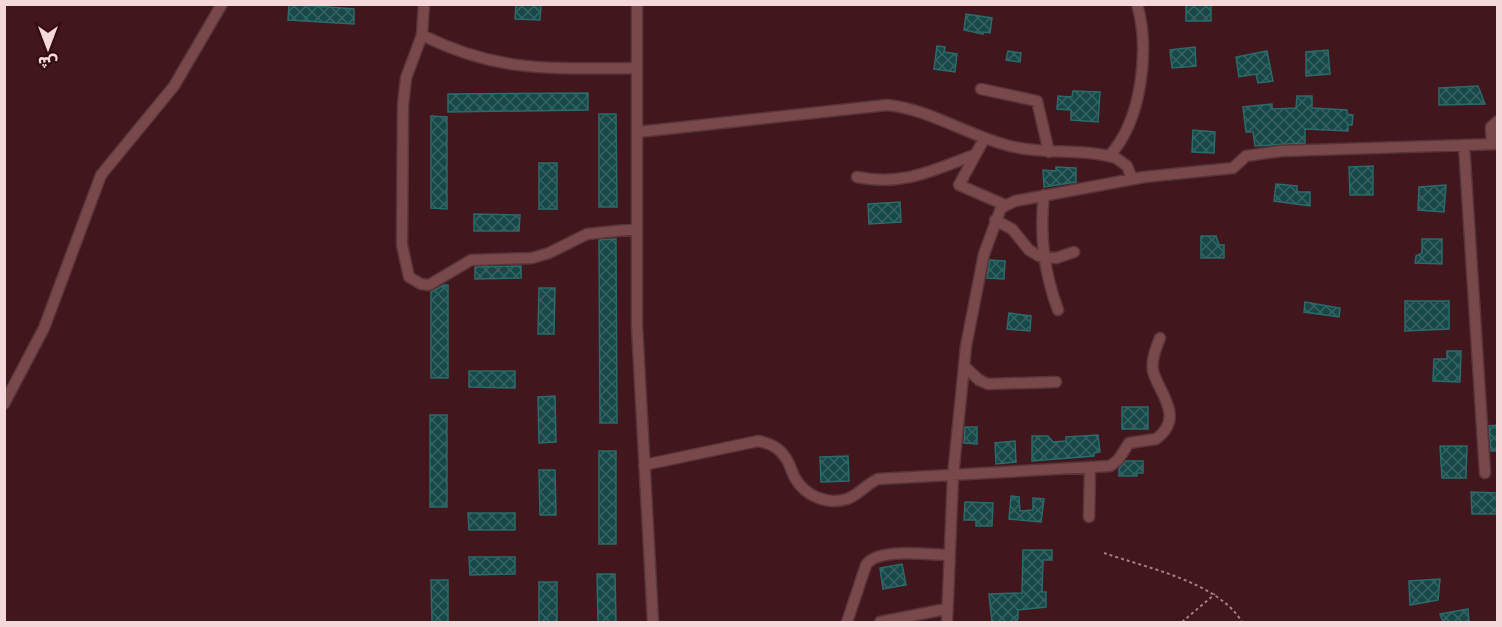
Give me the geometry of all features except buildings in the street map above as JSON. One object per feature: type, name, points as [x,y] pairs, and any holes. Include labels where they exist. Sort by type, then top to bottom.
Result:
[{"type":"street","points":[[4,404],[44,328],[101,176],[174,86],[222,4]]},
{"type":"street","points":[[424,4],[422,35],[406,78],[403,105],[402,245],[409,277],[421,284],[429,285],[471,260],[532,258],[549,253],[587,234],[637,230]]},
{"type":"street","points":[[637,4],[637,326],[654,622]]},
{"type":"street","points":[[1109,156],[1123,137],[1141,81],[1144,45],[1137,4]]},
{"type":"street","points":[[422,35],[477,58],[506,65],[536,68],[637,68]]},
{"type":"street","points":[[981,89],[1037,101],[1049,152]]},
{"type":"street","points":[[638,132],[887,105],[917,111],[984,139],[1012,147],[1109,156],[1122,161],[1132,178]]},
{"type":"street","points":[[984,139],[958,184],[1005,205],[1132,178],[1233,168],[1246,156],[1281,151],[1495,144],[1491,127],[1497,122]]},
{"type":"street","points":[[1464,146],[1485,473]]},
{"type":"street","points":[[856,177],[878,181],[908,179],[974,155]]},
{"type":"street","points":[[1044,195],[1042,233],[1044,258],[1058,310]]},
{"type":"street","points":[[946,622],[953,476],[964,366],[980,272],[995,220],[1005,205]]},
{"type":"street","points":[[995,220],[1016,233],[1029,250],[1044,258],[1063,257],[1074,252]]},
{"type":"street","points":[[644,465],[747,442],[768,443],[785,456],[799,485],[816,498],[827,501],[849,498],[878,479],[1110,466],[1118,460],[1129,443],[1156,439],[1165,431],[1168,403],[1153,366],[1160,338]]},
{"type":"street","points":[[964,366],[981,382],[988,384],[1056,382]]},
{"type":"street","points":[[1089,517],[1090,467]]},
{"type":"street","points":[[847,622],[866,565],[873,558],[882,555],[948,555]]},
{"type":"street","points":[[880,622],[946,609]]},
{"type":"path","points":[[1104,553],[1215,594],[1234,611],[1242,622]]},
{"type":"path","points":[[1182,622],[1215,594]]}]
